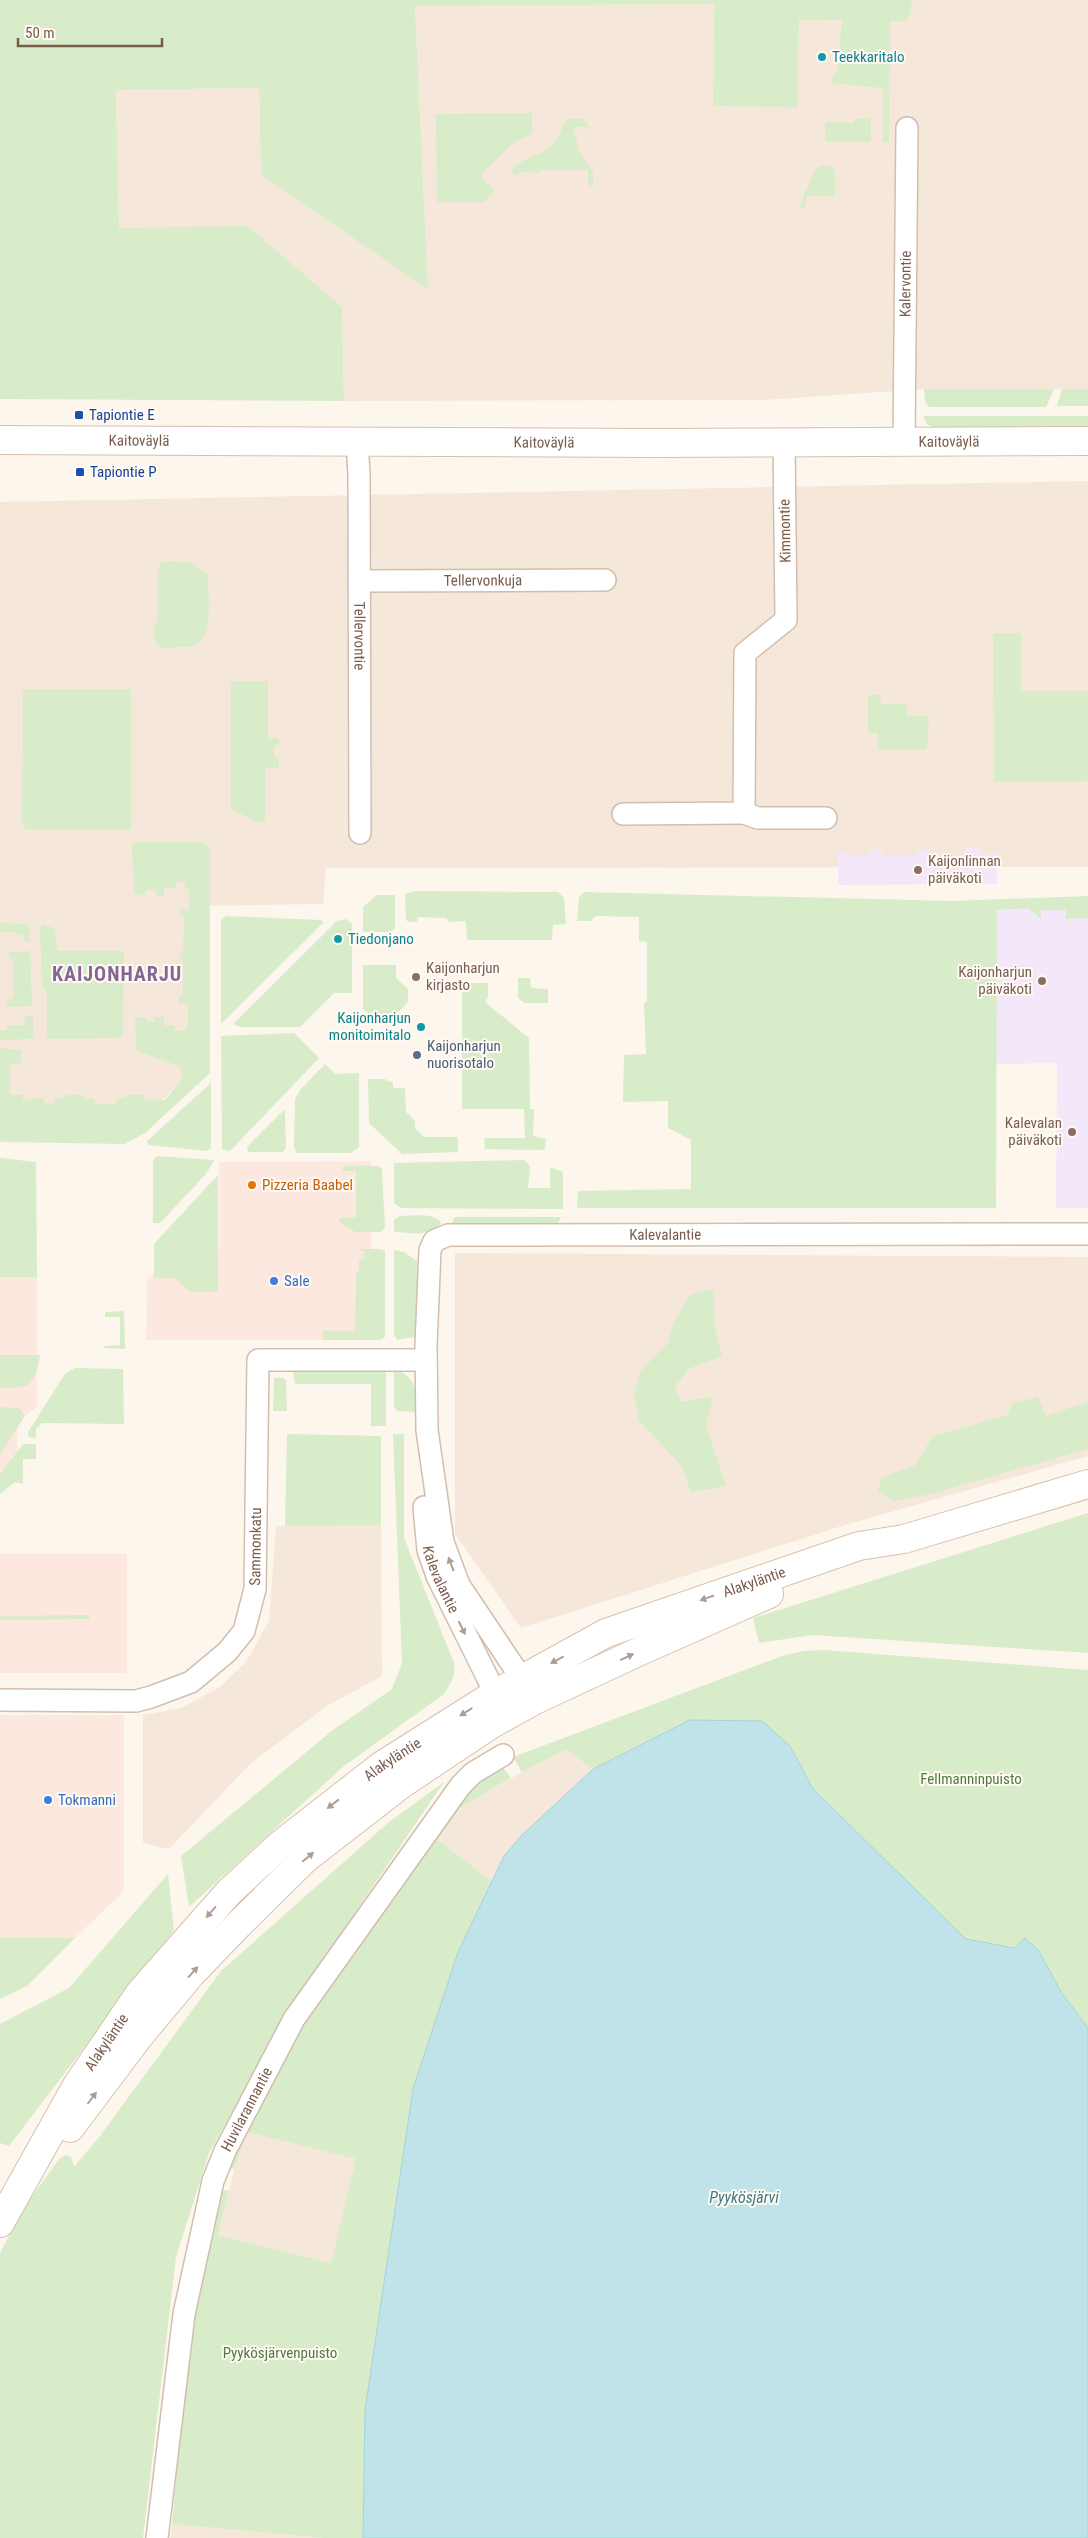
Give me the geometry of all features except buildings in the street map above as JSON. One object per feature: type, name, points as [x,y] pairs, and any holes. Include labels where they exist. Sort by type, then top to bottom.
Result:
[{"type":"main road","name":"Kaitoväylä","points":[[0,440],[1088,441]]},
{"type":"main road","name":"Alakyläntie","points":[[0,2223],[27,2176],[46,2137],[76,2087],[140,1993],[229,1892],[281,1844],[381,1766],[529,1689],[606,1633],[859,1546],[904,1539],[1088,1484]]},
{"type":"street","name":"Kalervontie","points":[[904,440],[907,128]]},
{"type":"street","name":"Tellervontie","points":[[357,440],[360,476],[360,833]]},
{"type":"street","name":"Kimmontie","points":[[744,813],[745,653],[786,620],[784,441]]},
{"type":"street","name":"Tellervonkuja","points":[[359,581],[605,580]]},
{"type":"street","points":[[623,814],[744,813],[758,818],[826,818]]},
{"type":"street","name":"Kalevalantie","points":[[529,1689],[459,1585],[443,1542],[427,1430],[426,1360],[430,1250],[434,1241],[448,1235],[1088,1234]]},
{"type":"street","name":"Sammonkatu","points":[[0,1700],[136,1701],[191,1682],[208,1670],[244,1631],[255,1589],[258,1360],[426,1360]]},
{"type":"street","name":"Kalevalantie","points":[[427,1430],[422,1473],[428,1550],[437,1576],[501,1705]]},
{"type":"street","name":"Huvilarannantie","points":[[157,2538],[184,2314],[214,2182],[225,2151],[294,2019],[461,1785],[473,1773],[504,1755]]},
{"type":"shaded area","points":[[913,0],[1088,0],[1088,389],[924,389],[764,400],[344,401],[342,307],[248,226],[119,229],[116,90],[259,88],[261,175],[428,288],[415,6],[714,4],[713,106],[796,108],[799,20],[907,21]]},
{"type":"shaded area","points":[[1088,481],[1088,867],[326,868],[323,904],[195,906],[195,1067],[150,1113],[0,1114],[0,502]]},
{"type":"shaded area","name":"Kaijonlinnan päiväkoti","points":[[966,848],[978,848],[979,854],[993,854],[993,851],[997,851],[997,884],[838,885],[838,852],[845,852],[845,855],[870,855],[870,849],[882,849],[882,855],[918,855],[918,849],[930,849],[930,855],[965,855]]},
{"type":"shaded area","name":"Kaijonharjun päiväkoti","points":[[996,905],[1088,905],[1088,1208],[1056,1208],[1057,1063],[996,1064]]},
{"type":"shaded area","points":[[371,1161],[372,1340],[146,1340],[147,1280],[175,1251],[219,1251],[219,1162]]},
{"type":"shaded area","points":[[455,1253],[1088,1257],[1088,1456],[845,1525],[521,1628],[455,1534]]},
{"type":"shaded area","points":[[0,1277],[37,1277],[37,1407],[17,1421],[17,1456],[0,1473]]},
{"type":"shaded area","points":[[381,1525],[382,1676],[327,1706],[250,1764],[169,1849],[143,1843],[143,1715],[181,1708],[220,1687],[246,1662],[269,1621],[276,1526]]},
{"type":"shaded area","points":[[0,1554],[127,1554],[127,1673],[0,1673]]},
{"type":"shaded area","points":[[0,1715],[124,1715],[124,1891],[75,1938],[0,1938]]},
{"type":"shaded area","points":[[566,1750],[593,1769],[522,1835],[504,1856],[492,1881],[438,1840],[460,1808],[522,1772]]},
{"type":"shaded area","points":[[247,2132],[357,2159],[331,2263],[218,2235],[238,2154]]},
{"type":"shaded area","points":[[172,2524],[323,2538],[170,2538]]},
{"type":"green space","points":[[0,0],[913,0],[907,21],[890,21],[889,143],[883,142],[883,88],[832,83],[833,75],[837,72],[842,20],[799,20],[797,108],[713,106],[714,4],[415,6],[428,289],[261,175],[259,88],[116,90],[119,228],[248,226],[342,307],[344,401],[0,399]]},
{"type":"green space","points":[[532,113],[532,134],[514,142],[480,175],[495,191],[483,202],[437,202],[436,114]]},
{"type":"green space","points":[[871,118],[871,142],[825,141],[825,122],[854,123],[854,119]]},
{"type":"green space","points":[[569,119],[583,119],[589,127],[573,127],[580,153],[593,171],[593,185],[588,186],[588,170],[539,170],[538,173],[519,172],[518,175],[513,175],[512,169],[517,165],[527,158],[544,151],[554,143]]},
{"type":"green space","points":[[831,165],[835,169],[835,196],[807,196],[805,208],[799,208],[815,170],[821,166]]},
{"type":"green space","points":[[924,389],[1054,389],[1046,407],[929,407],[925,401]]},
{"type":"green space","points":[[1062,389],[1088,389],[1088,406],[1057,406]]},
{"type":"green space","points":[[923,416],[1088,416],[1088,430],[936,429],[927,424]]},
{"type":"green space","points":[[170,561],[192,563],[208,575],[208,624],[202,640],[194,646],[163,647],[158,645],[154,638],[158,617],[158,570],[160,563]]},
{"type":"green space","points":[[993,633],[1021,633],[1021,691],[1088,691],[1088,781],[994,782]]},
{"type":"green space","points":[[231,681],[268,681],[268,738],[279,738],[279,745],[274,745],[274,757],[279,757],[279,768],[265,768],[265,822],[256,822],[231,809]]},
{"type":"green space","points":[[23,689],[131,689],[131,830],[24,829],[22,822]]},
{"type":"green space","points":[[868,695],[880,695],[881,704],[907,704],[907,716],[929,716],[927,749],[878,750],[878,733],[868,733]]},
{"type":"green space","points":[[134,842],[202,842],[210,847],[210,1073],[145,1133],[125,1144],[0,1141],[0,1048],[21,1050],[21,1064],[10,1064],[10,1095],[23,1095],[23,1100],[44,1098],[44,1104],[55,1103],[55,1098],[65,1098],[66,1095],[84,1095],[84,1099],[95,1099],[95,1104],[116,1104],[117,1098],[126,1098],[126,1095],[144,1095],[145,1101],[165,1100],[183,1078],[179,1066],[136,1051],[135,1017],[146,1017],[146,1021],[155,1022],[155,1017],[164,1017],[164,1025],[175,1026],[175,1031],[185,1031],[188,1025],[188,1004],[179,1004],[179,996],[183,996],[183,961],[180,961],[180,953],[183,953],[184,916],[180,916],[180,909],[189,909],[189,888],[185,888],[185,882],[176,882],[176,888],[164,888],[164,896],[156,896],[156,890],[145,890],[145,896],[134,894],[132,846]]},
{"type":"green space","points":[[414,891],[558,892],[564,898],[566,924],[553,925],[552,940],[467,940],[466,921],[448,922],[447,918],[418,917],[417,922],[406,920],[405,894]]},
{"type":"green space","points":[[585,892],[953,901],[1088,896],[1088,918],[1066,919],[1066,910],[1041,910],[1041,919],[1028,908],[997,910],[996,1208],[577,1208],[578,1191],[691,1189],[691,1140],[668,1128],[668,1101],[623,1102],[624,1055],[646,1054],[644,1003],[647,1002],[647,942],[639,941],[639,917],[595,916],[591,921],[577,921],[579,897]]},
{"type":"green space","points":[[377,895],[395,895],[395,928],[391,932],[363,932],[363,907]]},
{"type":"green space","points":[[226,916],[321,920],[324,922],[221,1024],[221,920]]},
{"type":"green space","points":[[346,919],[352,924],[352,993],[334,993],[300,1027],[241,1027],[233,1024],[337,921]]},
{"type":"green space","points":[[0,923],[26,924],[30,928],[30,941],[24,942],[23,935],[17,935],[16,932],[0,932]]},
{"type":"green space","points":[[43,924],[55,929],[57,951],[124,951],[123,1032],[120,1038],[47,1039],[47,995],[42,985],[40,928]]},
{"type":"green space","points":[[30,951],[32,1006],[7,1007],[7,999],[13,999],[13,959],[9,958],[9,952]]},
{"type":"green space","points":[[363,965],[396,965],[396,978],[408,989],[408,1002],[385,1026],[385,1022],[379,1016],[378,1019],[375,1019],[363,1009]]},
{"type":"green space","points":[[518,978],[530,978],[531,988],[548,989],[548,1003],[525,1003],[518,998]]},
{"type":"green space","points":[[462,983],[488,983],[488,997],[485,1002],[529,1038],[530,1109],[534,1109],[533,1136],[546,1139],[545,1150],[485,1149],[484,1138],[525,1138],[524,1109],[462,1109]]},
{"type":"green space","points":[[31,1015],[33,1017],[33,1039],[0,1040],[0,1030],[7,1030],[7,1025],[24,1025],[25,1016]]},
{"type":"green space","points":[[294,1033],[319,1058],[232,1149],[229,1151],[222,1149],[221,1036]]},
{"type":"green space","points":[[325,1064],[335,1074],[359,1073],[359,1147],[351,1153],[297,1153],[294,1147],[295,1100],[300,1090]]},
{"type":"green space","points":[[368,1079],[386,1079],[386,1081],[393,1082],[393,1088],[405,1088],[406,1112],[415,1121],[415,1128],[424,1137],[458,1137],[458,1152],[402,1154],[369,1123]]},
{"type":"green space","points":[[211,1083],[211,1148],[207,1151],[148,1145],[147,1141]]},
{"type":"green space","points":[[285,1109],[286,1148],[283,1152],[248,1152],[247,1147]]},
{"type":"green space","points":[[157,1156],[214,1160],[206,1174],[160,1223],[153,1223],[153,1161]]},
{"type":"green space","points":[[0,1158],[36,1162],[37,1277],[0,1277]]},
{"type":"green space","points":[[525,1160],[530,1167],[528,1188],[550,1188],[550,1167],[563,1172],[563,1209],[401,1208],[394,1203],[394,1163]]},
{"type":"green space","points":[[343,1166],[379,1166],[382,1169],[385,1228],[381,1232],[355,1232],[339,1222],[339,1218],[356,1217],[356,1171],[343,1171]]},
{"type":"green space","points":[[218,1175],[218,1292],[191,1292],[174,1278],[154,1278],[154,1244]]},
{"type":"green space","points":[[400,1216],[428,1216],[441,1223],[426,1232],[396,1232],[394,1231],[394,1220]]},
{"type":"green space","points":[[455,1217],[561,1217],[557,1225],[450,1226]]},
{"type":"green space","points":[[381,1249],[385,1251],[385,1337],[381,1340],[323,1340],[323,1330],[355,1331],[356,1272],[359,1271],[359,1259],[364,1259],[364,1251],[356,1250]]},
{"type":"green space","points":[[394,1250],[404,1252],[417,1261],[417,1329],[414,1337],[397,1340],[394,1335]]},
{"type":"green space","points":[[713,1289],[715,1326],[722,1356],[688,1369],[675,1387],[681,1402],[713,1397],[706,1425],[726,1486],[691,1492],[682,1466],[639,1421],[634,1393],[641,1370],[668,1343],[674,1321],[691,1294]]},
{"type":"green space","points":[[124,1311],[125,1349],[104,1348],[104,1346],[120,1345],[120,1317],[105,1317],[105,1312]]},
{"type":"green space","points":[[0,1355],[40,1355],[36,1373],[30,1383],[19,1387],[0,1388]]},
{"type":"green space","points":[[75,1368],[123,1369],[124,1424],[42,1423],[36,1429],[36,1438],[29,1437],[28,1432],[65,1374]]},
{"type":"green space","points":[[293,1368],[386,1369],[386,1426],[371,1426],[371,1384],[295,1384]]},
{"type":"green space","points":[[394,1369],[411,1380],[416,1391],[418,1412],[397,1411],[394,1407]]},
{"type":"green space","points":[[274,1378],[286,1380],[287,1411],[273,1411]]},
{"type":"green space","points":[[1038,1397],[1046,1416],[1088,1402],[1088,1449],[931,1494],[894,1501],[878,1492],[881,1478],[915,1465],[933,1436],[1008,1415],[1012,1403]]},
{"type":"green space","points":[[0,1407],[19,1408],[25,1416],[0,1455]]},
{"type":"green space","points":[[287,1434],[381,1436],[381,1525],[285,1526]]},
{"type":"green space","points":[[393,1434],[404,1434],[404,1538],[454,1663],[454,1672],[449,1686],[444,1694],[344,1766],[189,1907],[181,1856],[333,1730],[392,1689],[402,1663]]},
{"type":"green space","points":[[23,1444],[36,1444],[36,1459],[23,1459],[23,1484],[15,1482],[0,1494],[0,1474]]},
{"type":"green space","points":[[1088,1513],[1088,1653],[813,1635],[759,1643],[753,1618]]},
{"type":"green space","points":[[89,1615],[89,1619],[0,1620],[0,1616]]},
{"type":"green space","name":"Fellmanninpuisto","points":[[823,1650],[1088,1670],[1088,2028],[1061,1992],[1039,1951],[966,1939],[813,1789],[790,1746],[690,1720],[593,1769],[566,1750],[522,1772],[513,1757],[782,1656],[803,1651]]},
{"type":"green space","name":"Pyykösjärvenpuisto","points":[[500,1764],[511,1778],[460,1808],[438,1840],[492,1881],[458,1953],[413,2089],[365,2410],[363,2538],[323,2538],[172,2524],[189,2338],[217,2192],[229,2190],[218,2235],[331,2263],[356,2159],[247,2132],[234,2169],[225,2168],[299,2024],[465,1790]]},
{"type":"green space","points":[[444,1782],[290,2008],[209,2153],[176,2257],[143,2538],[0,2538],[0,2253],[24,2207],[60,2158],[65,2155],[71,2157],[74,2167],[100,2136],[221,1971],[389,1822]]},
{"type":"green space","points":[[168,1874],[174,1930],[9,2146],[0,2143],[0,2024],[69,1988]]},
{"type":"green space","points":[[0,1938],[75,1938],[27,1986],[0,1999]]},
{"type":"water","name":"Pyykösjärvi","points":[[690,1720],[762,1721],[790,1746],[813,1789],[966,1939],[1015,1948],[1025,1938],[1039,1951],[1061,1992],[1088,2028],[1088,2538],[363,2538],[365,2410],[413,2089],[458,1952],[504,1856],[522,1835],[593,1769]]},
{"type":"place","name":"Teekkaritalo","points":[[822,57]]},
{"type":"place","name":"Tapiontie E","points":[[79,415]]},
{"type":"place","name":"Tapiontie P","points":[[80,472]]},
{"type":"place","name":"Kaijonlinnan päiväkoti","points":[[918,870]]},
{"type":"place","name":"Tiedonjano","points":[[338,939]]},
{"type":"place","name":"Kaijonharjun kirjasto","points":[[416,977]]},
{"type":"place","name":"Kaijonharjun päiväkoti","points":[[1042,981]]},
{"type":"place","name":"Kaijonharjun monitoimitalo","points":[[421,1027]]},
{"type":"place","name":"Kaijonharjun nuorisotalo","points":[[417,1055]]},
{"type":"place","name":"Kalevalan päiväkoti","points":[[1072,1132]]},
{"type":"place","name":"Pizzeria Baabel","points":[[252,1185]]},
{"type":"place","name":"Sale","points":[[274,1281]]},
{"type":"place","name":"Tokmanni","points":[[48,1800]]},
{"type":"district","name":"KAIJONHARJU","points":[[117,974]]}]
